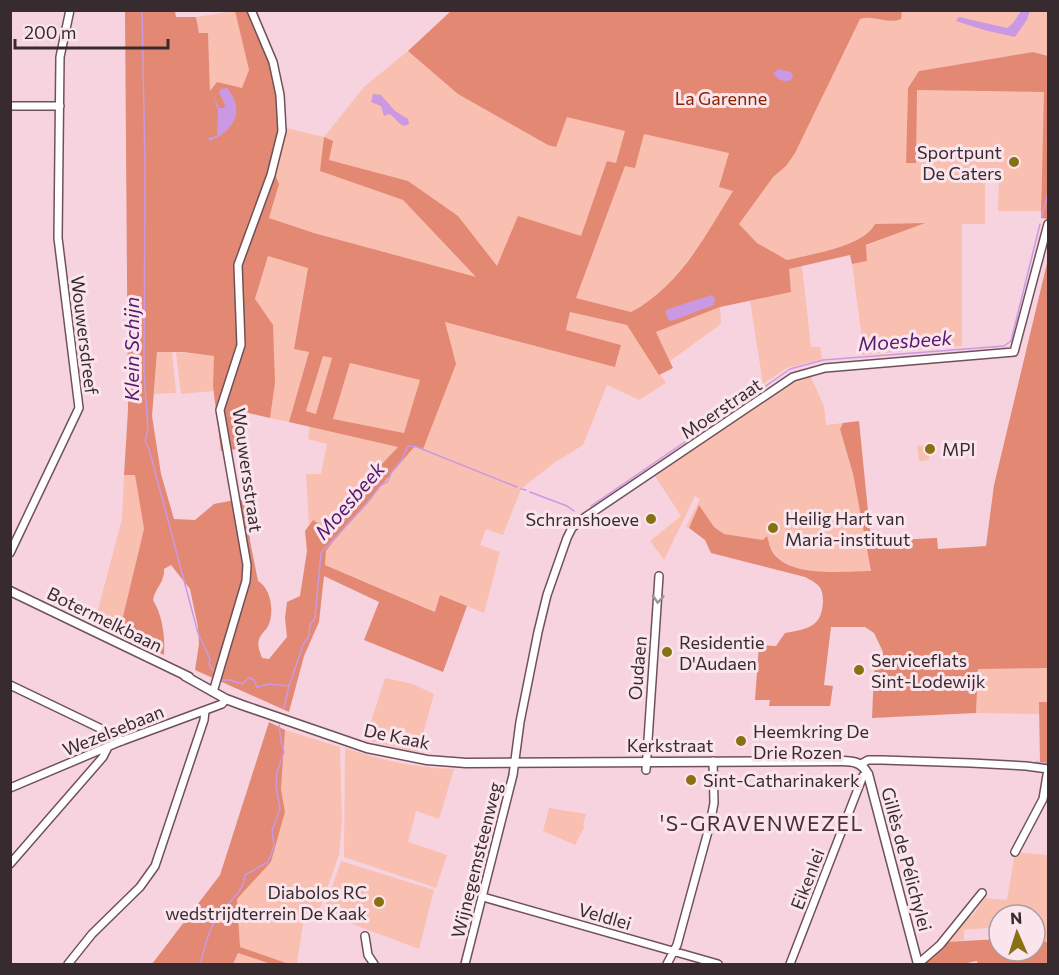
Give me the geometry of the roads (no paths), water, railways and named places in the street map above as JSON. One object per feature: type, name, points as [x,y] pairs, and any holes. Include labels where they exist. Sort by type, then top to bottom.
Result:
[{"type":"main road","name":"Botermelkbaan","points":[[10,591],[254,708]]},
{"type":"main road","name":"Botermelkbaan","points":[[214,690],[226,699],[279,717]]},
{"type":"main road","name":"De Kaak","points":[[279,717],[343,740],[393,754],[466,763],[514,763]]},
{"type":"main road","name":"Kerkstraat","points":[[514,763],[646,766],[713,761],[849,761],[861,764]]},
{"type":"main road","name":"Gillès de Pélichylei","points":[[861,764],[918,964]]},
{"type":"street","name":"Wouwersdreef","points":[[10,553],[79,408],[58,238],[60,57],[70,10]]},
{"type":"street","name":"Wouwersstraat","points":[[214,690],[246,581],[247,565],[220,410],[241,345],[238,265],[271,175],[282,131],[280,95],[273,62],[251,10]]},
{"type":"street","points":[[10,106],[60,106]]},
{"type":"street","name":"Moerstraat","points":[[514,763],[547,595],[572,528],[618,494],[793,377],[825,368],[1014,352],[1048,224]]},
{"type":"street","name":"Oudaen","points":[[646,766],[659,576]]},
{"type":"street","points":[[10,685],[122,741]]},
{"type":"street","name":"Wezelsebaan","points":[[10,788],[109,746],[222,704],[226,699]]},
{"type":"street","points":[[68,964],[92,934],[140,887],[155,866],[204,720],[205,711]]},
{"type":"street","points":[[10,864],[103,757],[109,746]]},
{"type":"street","points":[[861,764],[868,766],[882,760],[1026,766],[1048,769],[1043,799],[1015,852]]},
{"type":"street","points":[[668,964],[672,951],[677,945],[711,819],[714,803],[713,761]]},
{"type":"street","name":"Wijnegemsteenweg","points":[[465,964],[513,775],[514,763]]},
{"type":"street","name":"Eikenlei","points":[[790,964],[866,775]]},
{"type":"street","points":[[918,964],[940,945],[982,893]]},
{"type":"street","name":"Veldlei","points":[[483,897],[718,964]]},
{"type":"street","points":[[365,936],[368,955],[374,964]]},
{"type":"waterway","name":"Klein Schijn","points":[[142,10],[145,165],[144,372],[148,429],[145,441],[198,633],[210,659],[209,664],[216,674]]},
{"type":"waterway","name":"Moesbeek","points":[[1048,146],[1048,166]]},
{"type":"waterway","name":"Moesbeek","points":[[1042,216],[1048,194]]},
{"type":"waterway","name":"Moesbeek","points":[[700,432],[790,369],[823,360],[1004,346],[1011,341],[1040,224]]},
{"type":"waterway","name":"Moesbeek","points":[[591,506],[698,433]]},
{"type":"waterway","name":"Moesbeek","points":[[289,686],[303,645],[309,636],[310,625],[315,618],[321,553],[380,486],[388,481],[408,446],[417,447],[517,487]]},
{"type":"waterway","name":"Moesbeek","points":[[521,489],[526,490]]},
{"type":"waterway","name":"Moesbeek","points":[[530,492],[567,506],[574,511]]},
{"type":"waterway","name":"Klein Schijn","points":[[220,680],[242,684],[249,678],[254,680],[257,687],[269,684],[289,686],[284,708]]},
{"type":"waterway","name":"Klein Schijn","points":[[200,964],[215,920],[239,892],[245,875],[268,862],[274,846],[272,831],[280,808],[276,787],[277,772],[284,752],[279,725]]},
{"type":"waterway","points":[[1036,762],[1048,764]]},
{"type":"place","name":"Sportpunt De Caters","points":[[1014,162]]},
{"type":"place","name":"MPI","points":[[930,449]]},
{"type":"place","name":"Schranshoeve","points":[[651,519]]},
{"type":"place","name":"Heilig Hart van Maria-instituut","points":[[773,528]]},
{"type":"place","name":"Residentie D'Audaen","points":[[667,652]]},
{"type":"place","name":"Serviceflats Sint-Lodewijk","points":[[859,670]]},
{"type":"place","name":"Heemkring De Drie Rozen","points":[[741,741]]},
{"type":"place","name":"Sint-Catharinakerk","points":[[691,780]]},
{"type":"place","name":"Diabolos RC wedstrijdterrein De Kaak","points":[[379,902]]},
{"type":"district","name":"'S-GRAVENWEZEL","points":[[762,822]]},
{"type":"park label","name":"La Garenne","points":[[721,98]]}]
